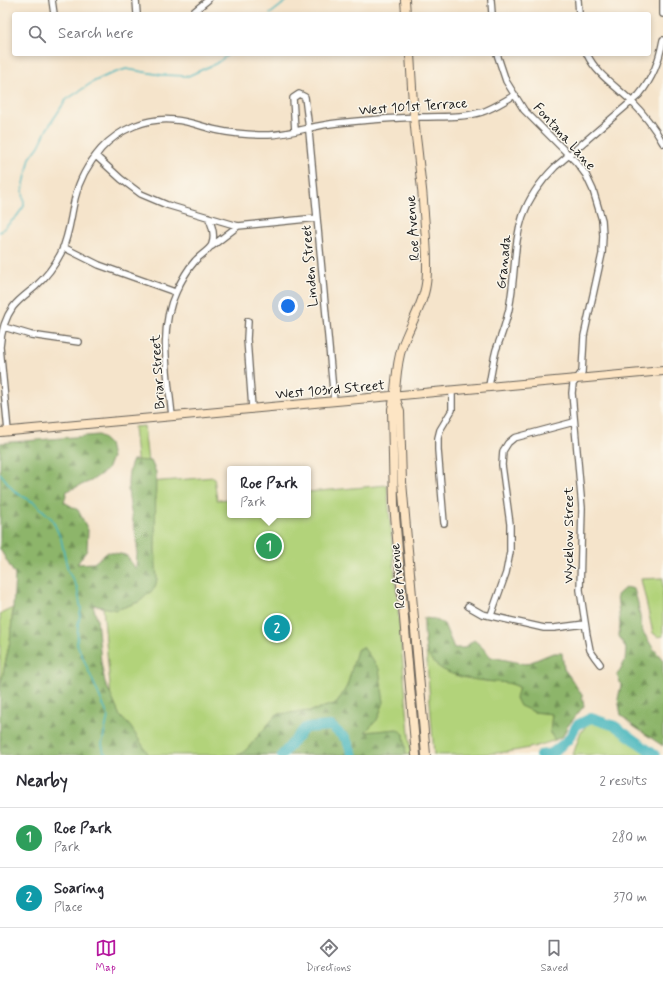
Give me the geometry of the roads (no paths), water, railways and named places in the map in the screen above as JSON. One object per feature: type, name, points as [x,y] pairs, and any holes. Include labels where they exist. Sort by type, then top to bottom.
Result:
[{"type":"main road","points":[[405,0],[406,12]]},
{"type":"main road","name":"Roe Avenue","points":[[410,56],[413,117],[424,217],[427,268],[424,296],[398,360],[395,379],[395,396],[392,409],[393,489],[416,755]]},
{"type":"main road","name":"West 103rd Street","points":[[4,432],[663,371]]},
{"type":"main road","name":"Roe Avenue","points":[[395,396],[400,412],[402,482],[426,755]]},
{"type":"main road","points":[[404,622],[414,623]]},
{"type":"street","points":[[52,0],[54,12]]},
{"type":"street","points":[[136,0],[137,12]]},
{"type":"street","points":[[193,12],[208,0]]},
{"type":"street","points":[[491,0],[492,12]]},
{"type":"street","points":[[578,0],[580,12]]},
{"type":"street","points":[[662,0],[663,14]]},
{"type":"street","name":"Granada","points":[[489,386],[494,358],[509,311],[517,239],[523,214],[528,202],[545,178],[632,102],[639,94],[649,81],[656,66],[663,40]]},
{"type":"street","name":"Fontana Lane","points":[[498,56],[506,80],[524,110],[570,155],[586,176],[593,190],[602,220],[603,236],[599,268],[584,336],[582,372],[577,379]]},
{"type":"street","points":[[588,56],[597,70],[646,117],[663,143]]},
{"type":"street","points":[[295,131],[293,98],[299,94],[305,97],[309,129]]},
{"type":"street","name":"West 101st Terrace","points":[[4,432],[0,347],[4,327],[9,313],[14,306],[43,279],[51,269],[63,247],[69,232],[79,184],[85,171],[106,145],[126,130],[152,121],[176,120],[218,131],[252,135],[271,134],[309,129],[335,123],[413,117],[462,116],[492,108],[514,95]]},
{"type":"street","name":"Linden Street","points":[[309,129],[334,402]]},
{"type":"street","points":[[96,156],[121,179],[141,194],[167,205],[238,226],[317,218]]},
{"type":"street","points":[[208,217],[214,237],[212,246]]},
{"type":"street","name":"Briar Street","points":[[172,416],[166,324],[172,301],[181,280],[191,265],[212,246],[238,226]]},
{"type":"street","points":[[63,247],[104,267],[176,292]]},
{"type":"street","points":[[248,321],[247,339],[252,408]]},
{"type":"street","points":[[4,327],[31,335],[78,342]]},
{"type":"street","name":"Wycklow Street","points":[[577,379],[573,384],[572,393],[582,508],[580,590],[590,650],[600,664]]},
{"type":"street","points":[[444,523],[438,438],[442,426],[452,410],[452,390]]},
{"type":"street","points":[[491,615],[506,573],[510,552],[510,524],[502,464],[503,451],[508,443],[514,438],[574,422]]},
{"type":"street","points":[[468,606],[482,614],[544,628],[585,624]]},
{"type":"waterway","points":[[273,12],[288,0]]},
{"type":"waterway","points":[[0,232],[17,216],[24,206],[23,188],[30,158],[39,146],[47,129],[66,100],[93,82],[126,69],[162,75],[188,76],[217,63],[226,56]]},
{"type":"waterway","points":[[0,473],[15,492],[35,503],[52,519],[61,539],[68,571],[77,587],[81,609],[77,644],[108,716],[102,744],[104,753],[108,755]]},
{"type":"waterway","points":[[540,755],[552,753],[568,740],[577,725],[591,718],[615,726],[655,755]]},
{"type":"waterway","points":[[282,755],[305,728],[331,726],[346,739],[353,755]]},
{"type":"place","name":"Roe Park","points":[[269,546]]},
{"type":"place","name":"Soaring","points":[[277,628]]}]
